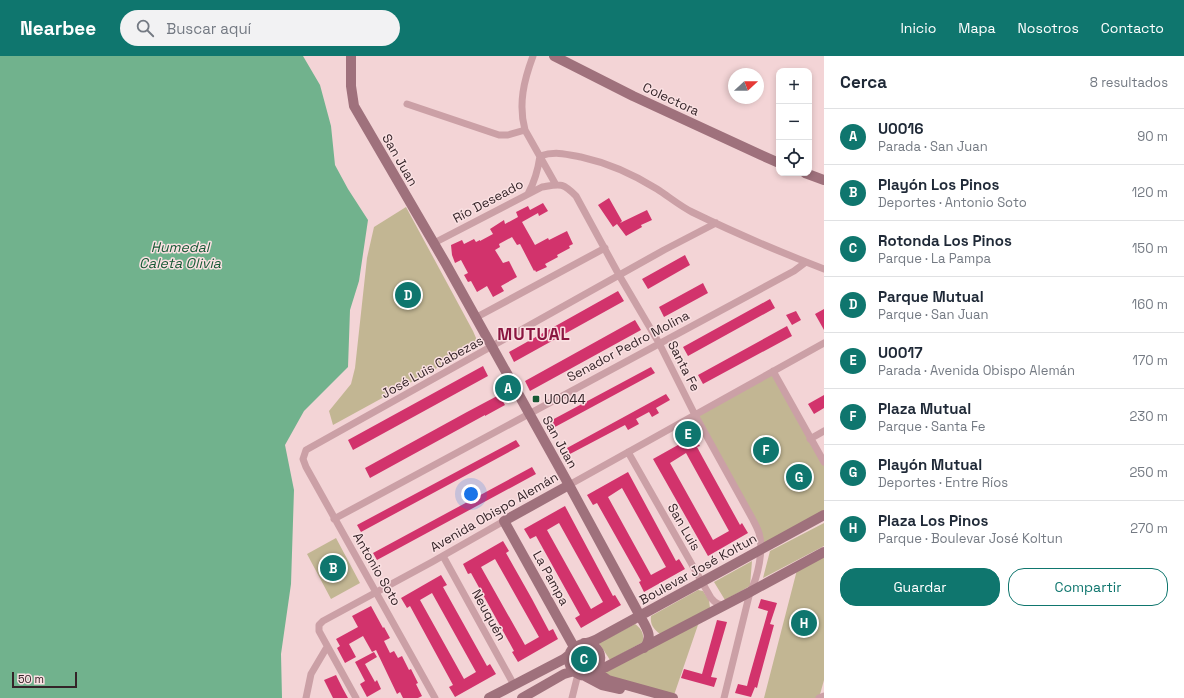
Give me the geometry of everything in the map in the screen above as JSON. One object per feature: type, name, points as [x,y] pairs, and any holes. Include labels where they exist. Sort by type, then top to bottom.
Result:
[{"type":"street","name":"San Juan","points":[[351,56],[351,86],[354,106],[434,243],[640,616],[649,636],[648,644],[644,648]]},
{"type":"street","points":[[533,56],[522,95],[522,111],[525,130],[556,185]]},
{"type":"street","name":"Colectora","points":[[554,56],[640,99],[761,156],[776,161]]},
{"type":"street","points":[[407,104],[499,135],[508,135],[525,130]]},
{"type":"street","points":[[540,156],[549,152],[559,152],[599,161],[626,172],[655,188],[689,210],[716,224],[824,269]]},
{"type":"street","points":[[528,194],[538,170],[540,156]]},
{"type":"street","points":[[812,176],[824,180]]},
{"type":"street","name":"Río Deseado","points":[[434,243],[542,187],[556,185]]},
{"type":"street","name":"Santa Fe","points":[[556,185],[566,186],[576,196],[619,275],[659,343],[695,415],[759,533],[761,550],[755,582],[750,592],[724,698]]},
{"type":"street","name":"José Luis Cabezas","points":[[306,450],[664,250],[716,224]]},
{"type":"street","name":"José Luis Cabezas","points":[[475,318],[605,248]]},
{"type":"street","name":"Senador Pedro Molina","points":[[334,519],[794,271],[806,262]]},
{"type":"street","name":"Avenida Obispo Alemán","points":[[327,647],[319,631],[319,625],[323,621],[377,593],[824,343]]},
{"type":"street","points":[[773,371],[824,462]]},
{"type":"street","points":[[810,439],[824,431]]},
{"type":"street","name":"Antonio Soto","points":[[306,450],[304,459],[305,465],[436,698]]},
{"type":"street","name":"San Luis","points":[[628,452],[714,602],[727,605]]},
{"type":"street","name":"Boulevar José Koltun","points":[[584,643],[591,642],[601,637],[824,515]]},
{"type":"street","name":"La Pampa","points":[[504,521],[572,650]]},
{"type":"street","points":[[598,668],[606,667],[644,648],[824,552]]},
{"type":"street","name":"Neuquén","points":[[443,556],[514,684]]},
{"type":"street","points":[[489,698],[564,658],[572,650],[584,643],[594,646],[597,650],[601,659],[598,668],[593,673],[564,674],[522,698]]},
{"type":"street","points":[[306,698],[311,674],[327,647],[356,698]]},
{"type":"street","points":[[572,650],[569,664],[579,673],[602,686],[632,691],[640,689]]},
{"type":"street","points":[[598,668],[601,675],[608,680],[673,698]]},
{"type":"street","points":[[572,698],[579,673]]},
{"type":"street","points":[[819,698],[824,696]]},
{"type":"shaded area","points":[[406,207],[473,331],[479,345],[333,425],[329,411],[351,384],[355,368],[367,258],[374,227]]},
{"type":"shaded area","points":[[773,371],[824,462],[824,515],[761,550],[759,533],[695,415]]},
{"type":"shaded area","points":[[824,523],[824,546],[763,578],[770,551]]},
{"type":"shaded area","points":[[336,538],[360,583],[331,599],[307,554]]},
{"type":"shaded area","points":[[824,552],[824,680],[819,698],[764,698],[798,566]]},
{"type":"shaded area","points":[[752,561],[750,586],[725,600],[714,582]]},
{"type":"shaded area","points":[[698,590],[703,591],[709,600],[710,608],[660,634],[652,626],[651,616]]},
{"type":"shaded area","points":[[700,619],[673,698],[588,675]]},
{"type":"shaded area","points":[[635,624],[642,632],[643,642],[610,660],[599,643]]},
{"type":"shaded area","points":[[584,648],[592,651],[595,659],[592,667],[584,670],[576,667],[573,659],[576,651]]},
{"type":"water","name":"Humedal Caleta Olivia","points":[[0,56],[303,56],[320,85],[331,126],[335,165],[348,189],[368,220],[359,281],[350,310],[348,367],[304,411],[285,445],[294,490],[291,584],[281,654],[282,698],[0,698]]},
{"type":"building","points":[[609,198],[622,221],[620,223],[647,210],[652,220],[641,225],[642,227],[626,236],[617,224],[613,227],[598,205]]},
{"type":"building","points":[[543,203],[548,211],[539,216],[538,213],[522,222],[535,245],[548,238],[549,240],[567,231],[573,244],[569,246],[570,248],[557,255],[558,257],[545,264],[547,267],[536,272],[535,270],[534,271],[520,244],[517,245],[512,237],[499,244],[500,247],[495,250],[503,263],[509,261],[517,277],[501,286],[504,291],[493,297],[487,286],[477,292],[471,281],[468,282],[464,275],[468,273],[461,260],[455,263],[451,245],[462,240],[464,244],[474,239],[476,242],[480,241],[493,234],[490,229],[504,220],[505,224],[518,217],[516,212],[528,206],[530,210]]},
{"type":"building","points":[[685,255],[690,265],[648,289],[642,279]]},
{"type":"building","points":[[703,283],[708,293],[664,317],[659,307]]},
{"type":"building","points":[[618,291],[624,301],[514,362],[509,352]]},
{"type":"building","points":[[770,299],[775,308],[688,356],[683,347]]},
{"type":"building","points":[[824,309],[824,330],[815,314]]},
{"type":"building","points":[[796,311],[801,320],[792,325],[786,315]]},
{"type":"building","points":[[635,320],[641,330],[530,391],[525,381]]},
{"type":"building","points":[[787,326],[792,336],[703,384],[698,375]]},
{"type":"building","points":[[483,366],[488,376],[353,450],[348,440]]},
{"type":"building","points":[[651,367],[655,373],[555,427],[552,420]]},
{"type":"building","points":[[666,394],[670,400],[656,408],[659,413],[652,417],[649,412],[636,419],[639,424],[628,430],[625,425],[570,454],[567,448]]},
{"type":"building","points":[[499,395],[505,405],[370,478],[365,468]]},
{"type":"building","points":[[824,395],[824,408],[814,414],[808,404]]},
{"type":"building","points":[[694,436],[700,446],[697,447],[740,525],[742,523],[748,533],[708,556],[653,459]],"holes":[[[686,453],[729,531],[713,540],[670,463]]]},
{"type":"building","points":[[516,440],[520,446],[361,532],[357,525]]},
{"type":"building","points":[[532,467],[536,474],[377,560],[373,553]]},
{"type":"building","points":[[628,472],[676,561],[679,559],[685,569],[644,592],[639,582],[641,581],[597,503],[593,505],[587,495]],"holes":[[[622,488],[666,567],[651,575],[608,497]]]},
{"type":"building","points":[[565,506],[613,596],[615,595],[621,605],[581,628],[575,618],[580,615],[536,536],[530,539],[524,529]],"holes":[[[559,523],[603,602],[591,609],[547,530]]]},
{"type":"building","points":[[503,541],[509,551],[506,553],[549,631],[553,629],[558,639],[518,662],[512,652],[514,651],[471,573],[468,574],[463,564]],"holes":[[[495,559],[539,637],[525,645],[481,567]]]},
{"type":"building","points":[[441,575],[447,585],[443,587],[487,666],[490,664],[496,674],[455,697],[449,687],[453,685],[410,606],[407,608],[401,598]],"holes":[[[432,593],[476,672],[464,679],[420,600]]]},
{"type":"building","points":[[761,599],[777,603],[770,624],[774,625],[757,688],[755,687],[751,697],[735,693],[738,684],[747,686],[768,611],[758,608]]},
{"type":"building","points":[[371,606],[390,638],[384,641],[390,653],[394,651],[398,658],[402,656],[418,683],[416,684],[422,696],[418,698],[403,698],[400,692],[397,694],[376,650],[372,652],[363,636],[349,644],[356,657],[345,663],[337,648],[340,646],[336,639],[358,627],[352,616]]},
{"type":"building","points":[[717,620],[727,622],[711,677],[717,678],[714,687],[681,678],[684,669],[702,674]]},
{"type":"building","points":[[374,652],[377,657],[365,664],[375,682],[377,680],[381,689],[367,697],[360,684],[365,681],[355,662]]},
{"type":"building","points":[[336,675],[348,698],[333,698],[324,680]]},
{"type":"place","name":"Parque Mutual","points":[[408,295]]},
{"type":"place","name":"U0016","points":[[508,388]]},
{"type":"place","name":"U0044","points":[[536,399]]},
{"type":"place","name":"U0017","points":[[688,434]]},
{"type":"place","name":"Plaza Mutual","points":[[766,450]]},
{"type":"place","name":"Playón Mutual","points":[[799,477]]},
{"type":"place","name":"Playón Los Pinos","points":[[333,568]]},
{"type":"place","name":"Plaza Los Pinos","points":[[804,623]]},
{"type":"place","name":"Rotonda Los Pinos","points":[[584,659]]},
{"type":"district","name":"MUTUAL","points":[[534,334]]}]
